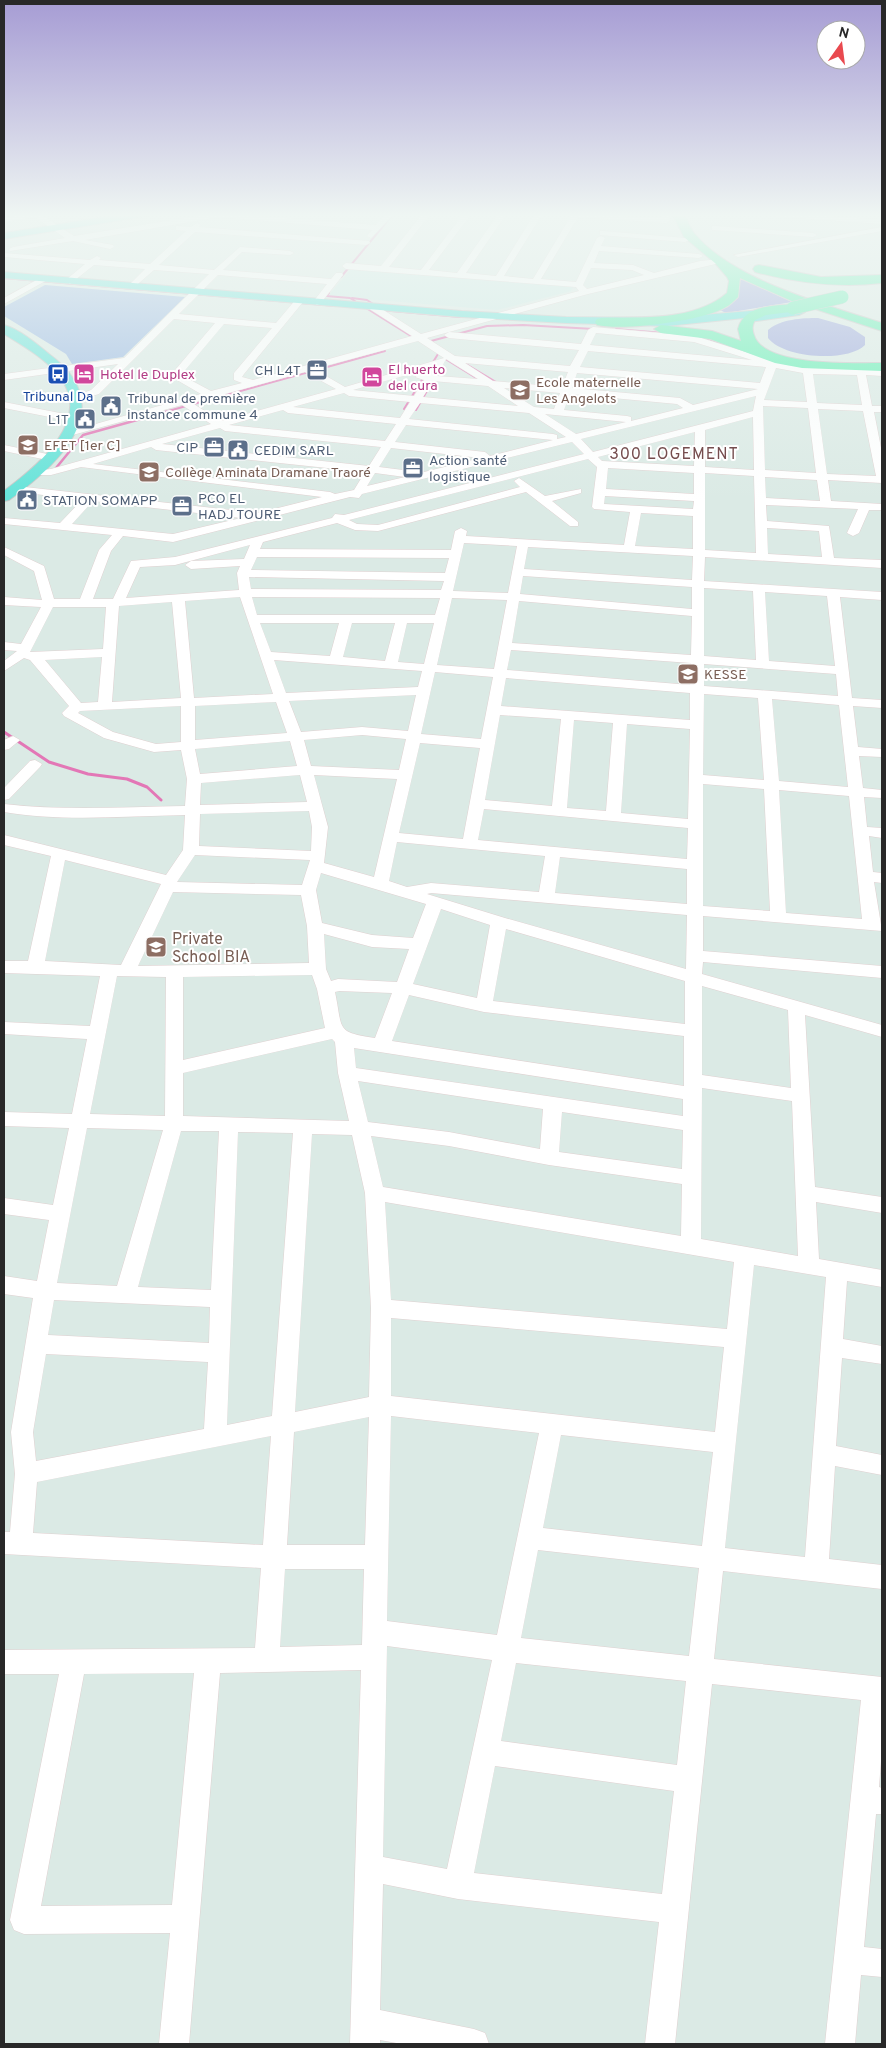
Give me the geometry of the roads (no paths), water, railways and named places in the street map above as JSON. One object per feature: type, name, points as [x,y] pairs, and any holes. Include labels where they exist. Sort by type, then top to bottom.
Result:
[{"type":"highway","points":[[602,322],[644,321],[685,316],[711,309]]},
{"type":"highway","points":[[805,309],[761,323],[757,329],[757,340],[766,348],[782,355],[807,360],[834,361],[856,359],[879,346],[872,329],[851,317]]},
{"type":"highway","points":[[828,309],[882,327]]},
{"type":"highway","points":[[846,309],[882,321]]},
{"type":"highway","points":[[758,351],[749,344],[745,337],[746,322],[749,319],[762,313],[799,310]]},
{"type":"highway","points":[[588,325],[698,332],[781,359],[808,365],[882,368]]},
{"type":"main road","points":[[401,309],[588,325],[687,324],[749,319],[799,310]]},
{"type":"main road","points":[[519,311],[521,315],[529,319]]},
{"type":"main road","points":[[495,317],[602,322],[667,322],[762,313]]},
{"type":"main road","points":[[4,329],[60,369],[70,382],[75,398],[75,419],[69,433],[52,458],[36,473],[8,493]]},
{"type":"street","points":[[75,398],[95,392],[179,309]]},
{"type":"street","points":[[232,389],[237,378],[293,309]]},
{"type":"street","points":[[376,309],[445,359],[490,383],[532,409],[599,464],[603,465],[642,455],[700,427],[758,408],[812,406],[882,409]]},
{"type":"street","points":[[69,433],[527,309]]},
{"type":"street","points":[[172,316],[278,326]]},
{"type":"street","points":[[212,395],[175,376],[221,320]]},
{"type":"street","points":[[558,412],[591,331],[595,330],[695,339],[714,343],[772,365],[808,371],[882,373]]},
{"type":"street","points":[[439,333],[584,347],[688,377]]},
{"type":"street","points":[[691,408],[688,377],[695,339]]},
{"type":"street","points":[[337,519],[359,491],[416,399],[445,359]]},
{"type":"street","points":[[36,473],[51,472],[217,426],[397,375],[445,359],[688,377],[763,389]]},
{"type":"street","points":[[4,377],[128,360]]},
{"type":"street","points":[[397,375],[568,390],[688,377],[772,365]]},
{"type":"street","points":[[762,557],[758,408],[772,365]]},
{"type":"street","points":[[4,368],[29,373]]},
{"type":"street","points":[[308,369],[342,391],[640,420]]},
{"type":"street","points":[[808,371],[826,504]]},
{"type":"street","points":[[105,705],[115,603],[135,564],[175,560],[590,455],[642,455],[700,470],[882,479],[861,373]]},
{"type":"street","points":[[237,378],[253,383]]},
{"type":"street","points":[[4,521],[174,538],[763,389]]},
{"type":"street","points":[[184,402],[217,426],[492,457],[574,524]]},
{"type":"street","points":[[4,405],[75,419]]},
{"type":"street","points":[[276,409],[569,438]]},
{"type":"street","points":[[691,1247],[700,427]]},
{"type":"street","points":[[145,446],[422,475]]},
{"type":"street","points":[[4,448],[52,458]]},
{"type":"street","points":[[180,477],[199,451]]},
{"type":"street","points":[[77,465],[341,496]]},
{"type":"street","points":[[603,465],[598,507],[636,509],[699,505]]},
{"type":"street","points":[[337,519],[355,528],[378,528],[528,488]]},
{"type":"street","points":[[544,500],[577,491]]},
{"type":"street","points":[[600,492],[699,505]]},
{"type":"street","points":[[8,493],[90,497],[261,516]]},
{"type":"street","points":[[63,527],[90,497]]},
{"type":"street","points":[[760,501],[882,507]]},
{"type":"street","points":[[853,533],[865,506]]},
{"type":"street","points":[[629,549],[636,509]]},
{"type":"street","points":[[761,524],[826,528],[828,561]]},
{"type":"street","points":[[85,603],[104,550],[120,533]]},
{"type":"street","points":[[195,533],[212,551]]},
{"type":"street","points":[[380,884],[460,535],[523,543],[882,564]]},
{"type":"street","points":[[259,539],[247,570],[252,619],[294,735],[316,806],[320,827],[318,861],[308,890],[315,926],[318,968],[339,1036],[375,1194],[381,1308],[380,1405],[365,2033],[474,2044]]},
{"type":"street","points":[[470,844],[523,543]]},
{"type":"street","points":[[4,550],[40,569],[49,603],[27,653],[4,667]]},
{"type":"street","points":[[4,601],[115,603],[178,598],[247,570],[456,554]]},
{"type":"street","points":[[185,565],[247,570],[446,594],[514,597],[698,613]]},
{"type":"street","points":[[247,570],[450,577]]},
{"type":"street","points":[[518,572],[882,596]]},
{"type":"street","points":[[759,588],[763,664]]},
{"type":"street","points":[[405,892],[431,888],[876,925],[865,876],[833,593]]},
{"type":"street","points":[[178,598],[188,702],[188,747],[194,779],[190,850],[168,884],[118,971],[97,1033],[36,1344],[22,1432],[26,1474],[12,1543],[275,1557],[376,1557]]},
{"type":"street","points":[[335,662],[347,618]]},
{"type":"street","points":[[252,619],[441,619]]},
{"type":"street","points":[[390,666],[402,619]]},
{"type":"street","points":[[4,646],[27,653],[109,653]]},
{"type":"street","points":[[505,646],[842,670]]},
{"type":"street","points":[[27,653],[77,706],[83,707],[424,691]]},
{"type":"street","points":[[265,655],[882,704]]},
{"type":"street","points":[[765,695],[772,785],[778,918]]},
{"type":"street","points":[[77,706],[69,713],[97,730],[115,737],[144,743],[154,748],[188,747],[294,735],[362,731],[414,736],[425,740],[488,744]]},
{"type":"street","points":[[494,710],[696,725]]},
{"type":"street","points":[[559,811],[568,715]]},
{"type":"street","points":[[613,816],[620,720]]},
{"type":"street","points":[[851,751],[882,753]]},
{"type":"street","points":[[4,796],[35,764]]},
{"type":"street","points":[[194,779],[305,770],[405,775]]},
{"type":"street","points":[[696,779],[882,794]]},
{"type":"street","points":[[478,804],[696,824]]},
{"type":"street","points":[[4,808],[30,812],[90,813],[192,808],[316,806]]},
{"type":"street","points":[[860,831],[882,833]]},
{"type":"street","points":[[391,837],[695,865]]},
{"type":"street","points":[[4,840],[168,884],[308,890]]},
{"type":"street","points":[[190,850],[318,861],[380,884],[499,922],[882,1031]]},
{"type":"street","points":[[546,898],[553,852]]},
{"type":"street","points":[[36,965],[59,854]]},
{"type":"street","points":[[865,876],[882,878]]},
{"type":"street","points":[[381,1047],[434,902]]},
{"type":"street","points":[[484,1006],[499,922]]},
{"type":"street","points":[[315,926],[372,941],[420,944]]},
{"type":"street","points":[[694,956],[882,972]]},
{"type":"street","points":[[4,967],[36,965],[118,971],[175,972],[318,968]]},
{"type":"street","points":[[125,1295],[174,1123],[175,972]]},
{"type":"street","points":[[326,989],[338,985],[404,988],[484,1006],[693,1031]]},
{"type":"street","points":[[796,1006],[809,1266]]},
{"type":"street","points":[[4,1028],[97,1033]]},
{"type":"street","points":[[174,1069],[339,1036],[381,1047],[692,1087],[801,1096]]},
{"type":"street","points":[[347,1073],[692,1124]]},
{"type":"street","points":[[549,1158],[553,1104]]},
{"type":"street","points":[[4,1119],[361,1128],[449,1139],[549,1158],[691,1178]]},
{"type":"street","points":[[215,1437],[229,1124]]},
{"type":"street","points":[[267,1660],[303,1128]]},
{"type":"street","points":[[806,1193],[882,1205]]},
{"type":"street","points":[[375,1194],[882,1278]]},
{"type":"street","points":[[4,1206],[61,1214]]},
{"type":"street","points":[[660,2044],[745,1256]]},
{"type":"street","points":[[816,1570],[837,1271]]},
{"type":"street","points":[[4,1285],[45,1291],[221,1299]]},
{"type":"street","points":[[381,1308],[736,1339]]},
{"type":"street","points":[[36,1344],[218,1353]]},
{"type":"street","points":[[832,1347],[882,1355]]},
{"type":"street","points":[[26,1474],[380,1405],[552,1426],[724,1443]]},
{"type":"street","points":[[458,1885],[508,1649],[552,1426]]},
{"type":"street","points":[[824,1454],[882,1464]]},
{"type":"street","points":[[530,1538],[882,1578]]},
{"type":"street","points":[[374,1632],[508,1649],[701,1668],[879,1689],[873,1800],[848,1959],[840,2044]]},
{"type":"street","points":[[4,1662],[208,1661],[374,1657]]},
{"type":"street","points":[[174,2044],[208,1661]]},
{"type":"street","points":[[74,1662],[24,1920],[185,1919]]},
{"type":"street","points":[[486,1752],[689,1780]]},
{"type":"street","points":[[370,1868],[458,1885],[675,1910]]},
{"type":"street","points":[[848,1959],[882,1963]]},
{"type":"waterway","points":[[367,309],[414,338]]},
{"type":"waterway","points":[[380,310],[460,317]]},
{"type":"waterway","points":[[433,343],[431,341],[487,326],[523,325],[594,329]]},
{"type":"waterway","points":[[616,329],[664,333]]},
{"type":"waterway","points":[[703,338],[718,342]]},
{"type":"waterway","points":[[161,413],[385,351]]},
{"type":"waterway","points":[[404,409],[438,354]]},
{"type":"waterway","points":[[447,360],[481,381]]},
{"type":"waterway","points":[[466,364],[496,382]]},
{"type":"waterway","points":[[416,410],[435,377]]},
{"type":"waterway","points":[[56,468],[83,435],[166,412]]},
{"type":"waterway","points":[[4,732],[49,762],[88,774],[127,779],[147,787],[161,800]]},
{"type":"place","name":"CH L4T","points":[[317,370]]},
{"type":"place","name":"Tribunal Da","points":[[58,374]]},
{"type":"place","name":"Hotel le Duplex","points":[[84,374]]},
{"type":"place","name":"El huerto del cura","points":[[372,377]]},
{"type":"place","name":"Ecole maternelle Les Angelots","points":[[520,390]]},
{"type":"place","name":"Tribunal de première instance commune 4","points":[[111,406]]},
{"type":"place","name":"L1T","points":[[85,419]]},
{"type":"place","name":"EFET [1er C]","points":[[28,445]]},
{"type":"place","name":"CIP","points":[[214,447]]},
{"type":"place","name":"CEDIM SARL","points":[[238,450]]},
{"type":"place","name":"Action santé logistique","points":[[413,468]]},
{"type":"place","name":"Collège Aminata Dramane Traoré","points":[[149,472]]},
{"type":"place","name":"STATION SOMAPP","points":[[27,500]]},
{"type":"place","name":"PCO EL HADJ TOURE","points":[[182,506]]},
{"type":"place","name":"KESSE","points":[[688,674]]},
{"type":"place","name":"Private School BIA","points":[[156,947]]},
{"type":"district","name":"300 LOGEMENT","points":[[674,453]]}]
